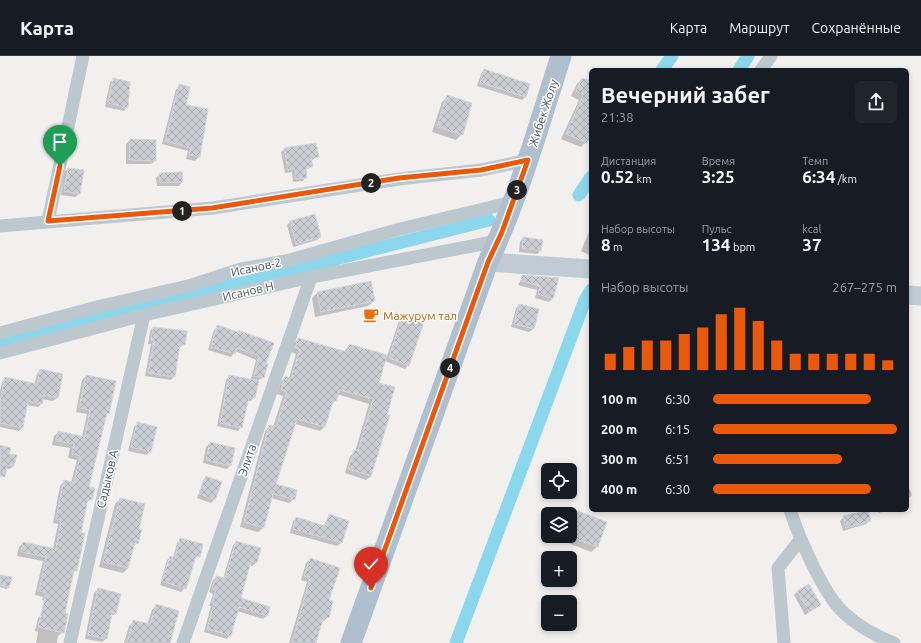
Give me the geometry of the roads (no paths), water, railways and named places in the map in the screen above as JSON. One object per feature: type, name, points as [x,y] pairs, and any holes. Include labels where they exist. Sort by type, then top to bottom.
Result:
[{"type":"main road","name":"Жибек Жолу","points":[[351,643],[488,262],[513,202],[561,56]]},
{"type":"street","points":[[48,221],[83,56]]},
{"type":"street","points":[[762,68],[770,56]]},
{"type":"street","points":[[0,226],[212,208],[399,178],[481,170],[528,160]]},
{"type":"street","name":"Исанов-2","points":[[0,333],[89,309],[192,285],[241,269],[286,261],[420,223],[513,202]]},
{"type":"street","name":"Исанов Н","points":[[0,353],[144,315],[311,276],[498,241]]},
{"type":"street","points":[[488,262],[589,269]]},
{"type":"street","name":"Элита","points":[[183,643],[311,276]]},
{"type":"street","points":[[909,295],[921,296]]},
{"type":"street","name":"Садыков А","points":[[70,643],[144,315]]},
{"type":"street","points":[[791,512],[800,540],[828,590],[843,612],[875,636],[894,643]]},
{"type":"street","points":[[784,643],[778,568],[800,540]]},
{"type":"waterway","points":[[663,68],[672,56]]},
{"type":"waterway","points":[[740,68],[748,56]]},
{"type":"waterway","points":[[579,195],[589,180]]},
{"type":"waterway","points":[[0,342],[194,295],[489,220]]},
{"type":"waterway","points":[[456,643],[585,300],[589,293]]},
{"type":"place","name":"Мажурум тал","points":[[371,315]]}]
